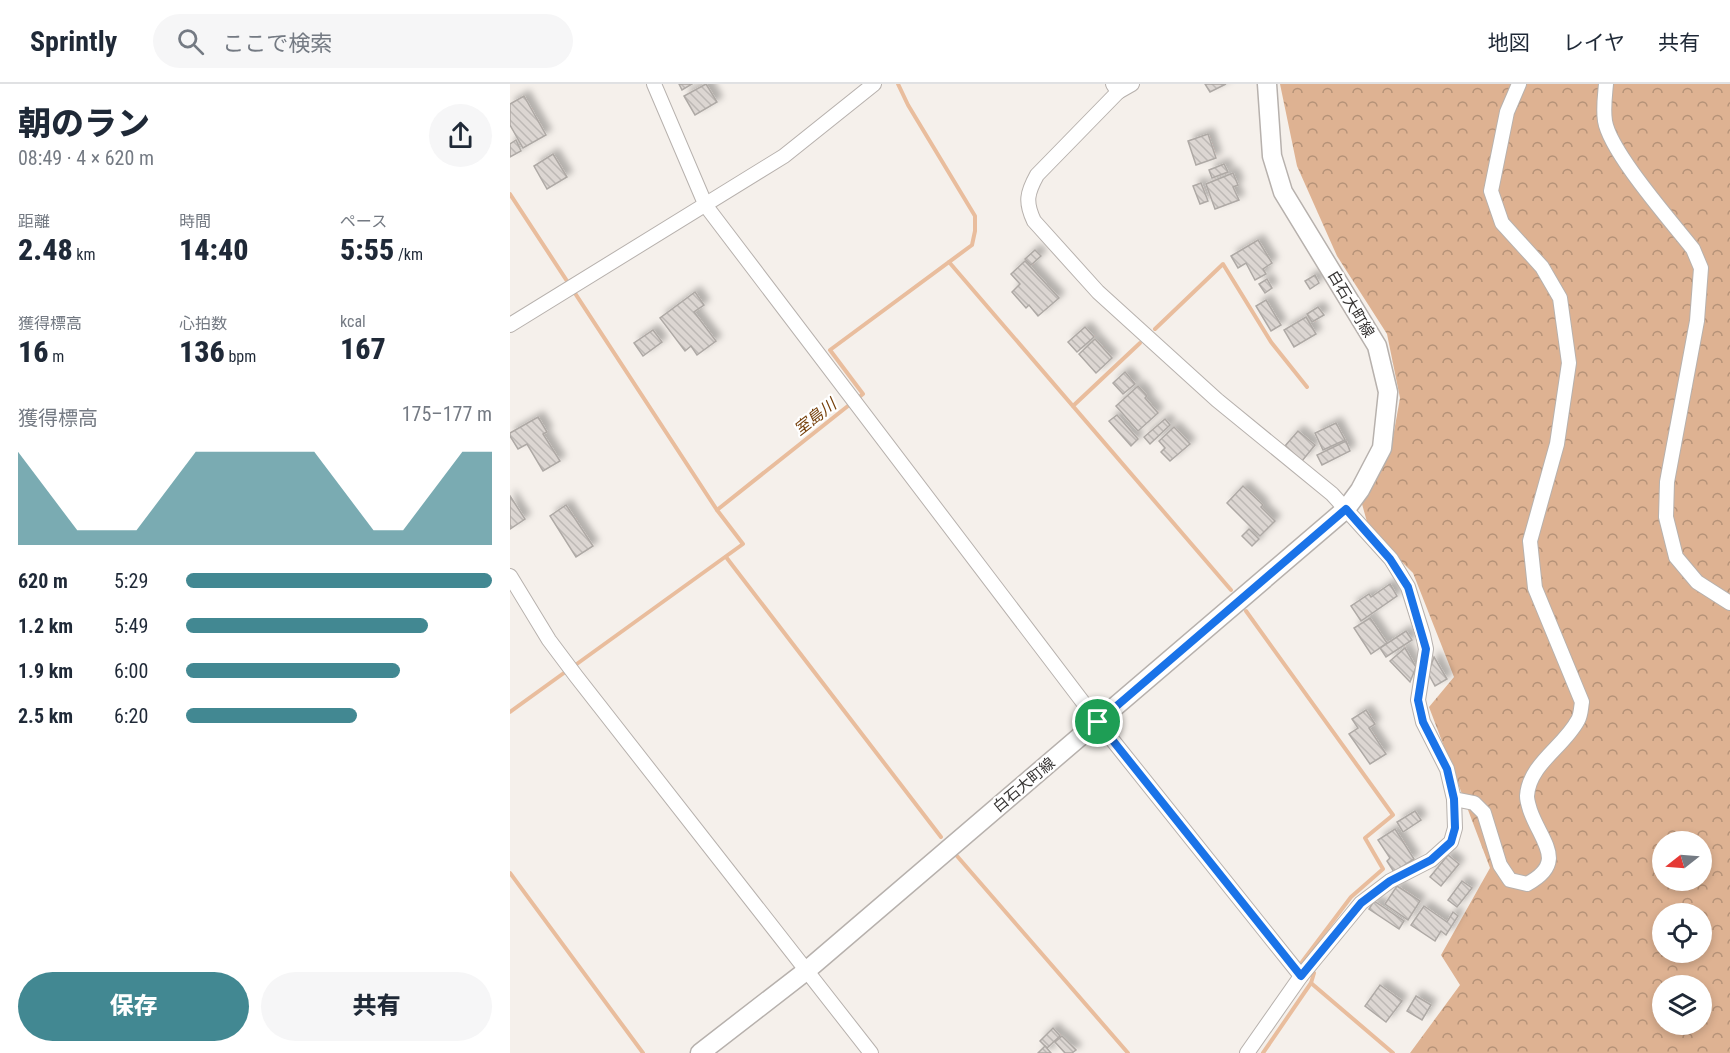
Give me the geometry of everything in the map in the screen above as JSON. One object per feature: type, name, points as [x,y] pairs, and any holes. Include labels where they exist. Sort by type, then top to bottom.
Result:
[{"type":"main road","name":"白石大町線","points":[[700,1053],[806,971],[1098,722],[1346,509],[1360,490],[1382,448],[1388,392],[1377,346],[1283,192],[1272,156],[1267,84]]},
{"type":"street","points":[[654,84],[705,206],[1098,722],[1301,976]]},
{"type":"street","points":[[510,325],[784,156],[874,84]]},
{"type":"street","points":[[1132,84],[1115,88],[1037,175],[1029,189],[1028,208],[1034,221],[1098,292],[1217,400],[1332,494],[1390,559],[1408,587],[1426,649],[1418,700],[1423,722],[1447,769],[1454,799],[1455,828],[1451,842],[1431,860],[1390,881],[1361,903],[1301,976],[1247,1053]]},
{"type":"street","points":[[1454,799],[1474,803],[1484,813],[1500,865],[1510,880],[1527,884],[1541,877],[1550,863],[1549,852],[1536,828],[1527,799],[1531,778],[1579,719],[1582,702],[1535,588],[1530,541],[1557,444],[1569,363],[1560,298],[1542,267],[1502,223],[1491,192],[1507,112],[1519,84]]},
{"type":"street","points":[[1606,84],[1605,123],[1619,152],[1693,249],[1701,268],[1697,321],[1667,482],[1665,517],[1676,557],[1696,582],[1730,603]]},
{"type":"street","points":[[510,576],[576,676],[871,1053]]},
{"type":"green space","points":[[1280,84],[1730,84],[1730,1053],[1410,1053],[1460,985],[1441,955],[1490,868],[1429,707],[1454,677],[1413,573],[1369,529],[1362,504],[1390,454],[1400,398],[1387,334],[1337,256],[1297,166]]},
{"type":"building","points":[[679,84],[692,84],[682,90]]},
{"type":"building","points":[[706,84],[717,102],[695,115],[684,96]]},
{"type":"building","points":[[1205,84],[1226,84],[1210,92]]},
{"type":"building","points":[[524,96],[546,135],[523,148],[510,125],[510,104]]},
{"type":"building","points":[[1208,134],[1216,158],[1196,165],[1188,141]]},
{"type":"building","points":[[516,140],[521,151],[510,157],[510,144]]},
{"type":"building","points":[[553,154],[567,177],[547,189],[534,166]]},
{"type":"building","points":[[1224,164],[1228,172],[1212,178],[1209,170]]},
{"type":"building","points":[[1233,173],[1238,185],[1233,187],[1239,200],[1215,209],[1206,184]]},
{"type":"building","points":[[1201,183],[1208,201],[1200,204],[1193,186]]},
{"type":"building","points":[[1258,240],[1272,263],[1263,269],[1266,274],[1255,280],[1246,263],[1238,268],[1231,256]]},
{"type":"building","points":[[1035,250],[1041,256],[1031,265],[1025,259]]},
{"type":"building","points":[[1025,261],[1059,298],[1038,316],[1029,305],[1026,308],[1012,292],[1020,284],[1011,274]]},
{"type":"building","points":[[1315,275],[1319,283],[1310,289],[1305,281]]},
{"type":"building","points":[[1267,279],[1272,288],[1265,293],[1259,284]]},
{"type":"building","points":[[695,292],[704,305],[694,312],[716,341],[697,355],[691,346],[685,351],[660,318]]},
{"type":"building","points":[[1266,300],[1281,325],[1271,331],[1256,306]]},
{"type":"building","points":[[1318,307],[1324,315],[1312,322],[1307,314]]},
{"type":"building","points":[[1306,317],[1316,334],[1294,347],[1284,330]]},
{"type":"building","points":[[1085,327],[1094,337],[1077,352],[1068,342]]},
{"type":"building","points":[[653,330],[662,342],[643,356],[634,343]]},
{"type":"building","points":[[1095,339],[1112,358],[1096,373],[1079,354]]},
{"type":"building","points":[[1125,372],[1135,384],[1123,394],[1113,383]]},
{"type":"building","points":[[1138,386],[1158,413],[1138,431],[1116,406]]},
{"type":"building","points":[[1117,415],[1138,439],[1131,446],[1109,421]]},
{"type":"building","points":[[538,417],[547,432],[543,434],[560,461],[543,471],[527,444],[518,449],[510,436],[510,433]]},
{"type":"building","points":[[1165,419],[1170,425],[1150,444],[1144,437]]},
{"type":"building","points":[[1336,423],[1345,440],[1323,450],[1315,433]]},
{"type":"building","points":[[1174,427],[1190,444],[1170,461],[1161,452],[1165,448],[1159,441]]},
{"type":"building","points":[[1298,431],[1315,445],[1302,461],[1285,446]]},
{"type":"building","points":[[1346,441],[1350,451],[1322,465],[1317,455]]},
{"type":"building","points":[[1243,486],[1263,505],[1261,507],[1275,521],[1260,536],[1227,503]]},
{"type":"building","points":[[510,496],[525,519],[510,529]]},
{"type":"building","points":[[566,505],[593,546],[576,557],[550,516]]},
{"type":"building","points":[[1249,529],[1259,539],[1252,546],[1242,536]]},
{"type":"building","points":[[1390,584],[1397,596],[1361,621],[1351,606],[1369,594],[1371,597]]},
{"type":"building","points":[[1370,618],[1387,643],[1371,654],[1354,628]]},
{"type":"building","points":[[1406,631],[1412,640],[1386,657],[1380,648]]},
{"type":"building","points":[[1405,648],[1416,667],[1410,682],[1390,661]]},
{"type":"building","points":[[1434,657],[1447,679],[1435,686],[1428,673]]},
{"type":"building","points":[[1366,710],[1375,724],[1369,728],[1386,754],[1370,764],[1349,734],[1358,728],[1352,719]]},
{"type":"building","points":[[1415,811],[1421,820],[1403,832],[1397,822]]},
{"type":"building","points":[[1395,829],[1414,859],[1394,872],[1387,861],[1390,858],[1378,840]]},
{"type":"building","points":[[1448,855],[1459,864],[1441,886],[1430,877]]},
{"type":"building","points":[[1462,881],[1472,888],[1457,907],[1448,900]]},
{"type":"building","points":[[1397,886],[1420,901],[1408,920],[1385,904]]},
{"type":"building","points":[[1374,901],[1404,921],[1399,929],[1369,909]]},
{"type":"building","points":[[1424,906],[1447,922],[1453,912],[1458,916],[1446,935],[1441,931],[1435,941],[1411,925]]},
{"type":"building","points":[[1380,985],[1402,1001],[1386,1022],[1365,1006]]},
{"type":"building","points":[[1416,996],[1431,1005],[1422,1020],[1407,1011]]},
{"type":"building","points":[[1053,1028],[1060,1036],[1047,1048],[1040,1041]]},
{"type":"building","points":[[1062,1036],[1076,1050],[1072,1053],[1065,1053],[1055,1042]]},
{"type":"building","points":[[1045,1046],[1051,1053],[1038,1053]]},
{"type":"waterway","name":"室島川","points":[[574,666],[743,544],[717,510],[863,394],[830,350],[972,245],[975,216],[908,105],[898,84]]},
{"type":"waterway","points":[[510,194],[717,510]]},
{"type":"waterway","points":[[949,262],[1231,590]]},
{"type":"waterway","points":[[1155,329],[1223,264],[1271,342],[1307,387]]},
{"type":"waterway","points":[[1073,406],[1140,343]]},
{"type":"waterway","points":[[726,557],[941,837]]},
{"type":"waterway","points":[[1246,611],[1393,815],[1365,838],[1383,869],[1351,897],[1302,962]]},
{"type":"waterway","name":"室島川","points":[[510,712],[568,670]]},
{"type":"waterway","points":[[957,856],[1128,1053]]},
{"type":"waterway","points":[[510,873],[643,1053]]},
{"type":"waterway","points":[[1263,1053],[1311,983],[1314,973]]},
{"type":"waterway","points":[[1311,983],[1393,1053]]},
{"type":"route","points":[[1346,509],[1390,559],[1408,587],[1426,649],[1418,700],[1423,722],[1447,769],[1454,799],[1455,828],[1451,842],[1431,860],[1390,881],[1361,903],[1301,976],[1098,722],[1346,509]]}]
